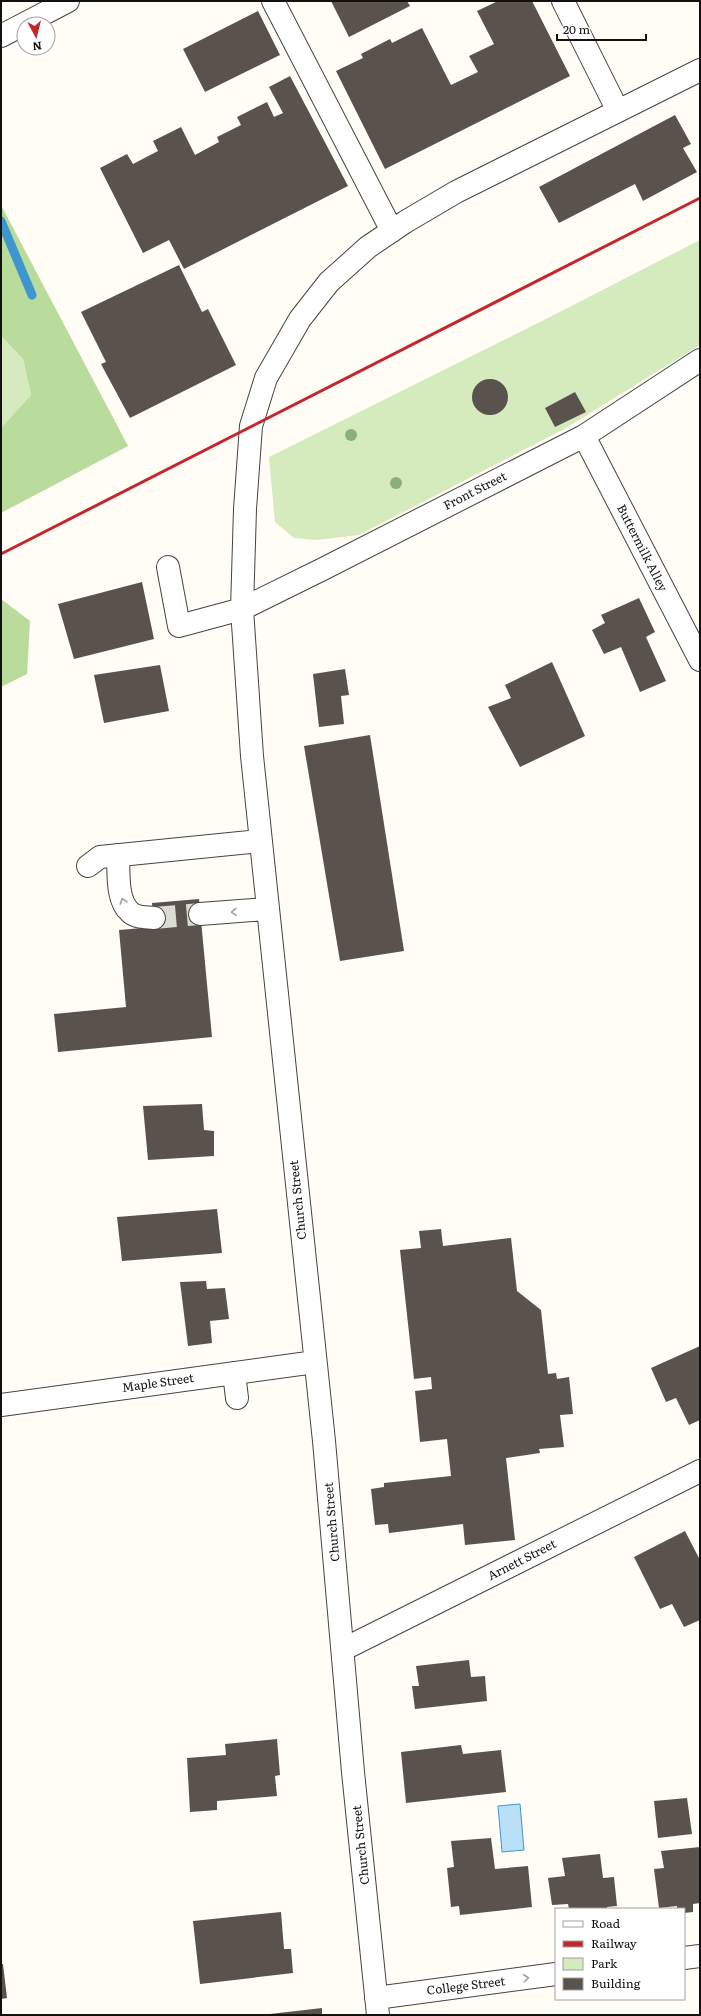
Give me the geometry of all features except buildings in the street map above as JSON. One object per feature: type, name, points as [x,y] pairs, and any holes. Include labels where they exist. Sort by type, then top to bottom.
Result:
[{"type":"street","points":[[1,36],[68,1]]},
{"type":"street","points":[[273,1],[392,230]]},
{"type":"street","points":[[563,1],[618,111]]},
{"type":"street","name":"Church Street","points":[[377,2006],[354,1779],[344,1649],[260,841],[242,609],[245,509],[251,426],[266,378],[300,319],[329,282],[368,247],[392,230],[456,192],[700,70]]},
{"type":"street","name":"Front Street","points":[[168,567],[179,626],[242,609],[584,436],[700,360]]},
{"type":"street","name":"Buttermilk Alley","points":[[584,436],[700,660]]},
{"type":"street","points":[[88,866],[100,857],[260,841]]},
{"type":"street","points":[[118,855],[122,903],[130,913],[139,917],[154,918]]},
{"type":"street","points":[[200,914],[267,909]]},
{"type":"street","name":"Maple Street","points":[[1,1405],[314,1362]]},
{"type":"street","points":[[234,1373],[237,1398]]},
{"type":"street","name":"Arnett Street","points":[[344,1649],[700,1471]]},
{"type":"street","points":[[685,1958],[700,1956]]},
{"type":"street","name":"College Street","points":[[377,2006],[555,1974]]},
{"type":"green space","points":[[1,205],[128,446],[1,513],[1,428],[31,395],[23,359],[1,336]]},
{"type":"green space","points":[[700,240],[700,345],[566,428],[359,535],[317,540],[294,538],[275,522],[269,457],[544,320]]},
{"type":"green space","points":[[1,336],[23,359],[31,395],[1,428]]},
{"type":"green space","points":[[1,599],[30,621],[27,674],[1,687]]},
{"type":"water","points":[[520,1804],[524,1850],[502,1852],[498,1806]]},
{"type":"waterway","points":[[1,221],[32,295]]},
{"type":"tunnel","points":[[154,918],[200,914]]},
{"type":"railway","points":[[1,554],[700,198]]}]
